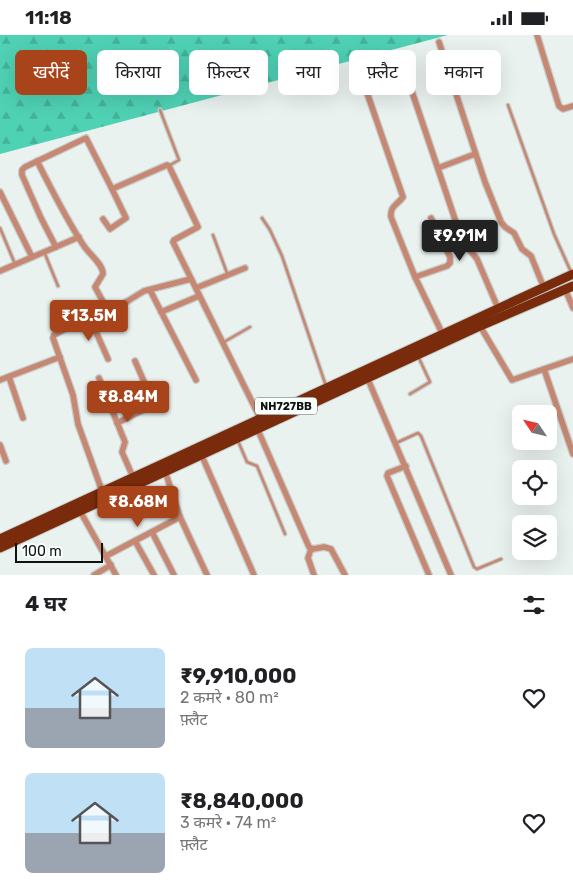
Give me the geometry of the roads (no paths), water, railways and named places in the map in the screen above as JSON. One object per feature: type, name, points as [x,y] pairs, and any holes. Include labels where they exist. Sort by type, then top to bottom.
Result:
[{"type":"highway","name":"NH727BB","points":[[0,548],[257,428],[498,308],[573,274]]},
{"type":"highway","name":"NH727BB","points":[[0,539],[326,388],[417,355],[569,287]]},
{"type":"street","points":[[537,35],[559,106],[563,109],[573,106]]},
{"type":"street","points":[[439,42],[475,154],[501,222],[514,233],[522,249],[531,256],[544,288]]},
{"type":"street","points":[[443,335],[415,277],[391,217],[392,206],[403,197],[365,87],[364,82],[366,79],[399,67],[405,71],[462,240],[477,259],[498,308]]},
{"type":"street","points":[[56,247],[22,175],[24,167],[86,138],[126,218],[109,229],[103,219]]},
{"type":"street","points":[[438,168],[475,154]]},
{"type":"street","points":[[37,161],[69,221],[104,272],[95,287],[107,309]]},
{"type":"street","points":[[112,189],[168,166],[198,226],[197,229],[173,241],[260,418]]},
{"type":"street","points":[[0,192],[32,257]]},
{"type":"street","points":[[415,277],[447,266],[450,263],[450,257],[432,218]]},
{"type":"street","points":[[0,271],[79,237]]},
{"type":"street","points":[[196,288],[245,268]]},
{"type":"street","points":[[102,491],[78,424],[73,395],[53,338],[54,335],[89,316],[118,307],[139,293],[191,279]]},
{"type":"street","points":[[569,287],[573,308]]},
{"type":"street","points":[[150,290],[196,380]]},
{"type":"street","points":[[161,313],[199,296]]},
{"type":"street","points":[[89,316],[108,359]]},
{"type":"street","points":[[480,326],[512,380],[573,359]]},
{"type":"street","points":[[0,380],[60,357]]},
{"type":"street","points":[[117,423],[151,406],[153,402],[135,361]]},
{"type":"street","points":[[544,369],[573,454]]},
{"type":"street","points":[[366,374],[451,575]]},
{"type":"street","points":[[9,377],[23,418]]},
{"type":"street","points":[[99,378],[124,441],[122,453],[133,477]]},
{"type":"street","points":[[257,428],[311,549],[308,561],[314,575]]},
{"type":"street","points":[[566,433],[573,431]]},
{"type":"street","points":[[0,445],[6,461]]},
{"type":"street","points":[[201,454],[254,575]]},
{"type":"street","points":[[406,466],[388,473],[387,476],[429,575]]},
{"type":"street","points":[[165,471],[180,517],[207,575]]},
{"type":"street","points":[[80,511],[116,575]]},
{"type":"street","points":[[106,556],[180,517]]},
{"type":"street","points":[[152,532],[174,575]]},
{"type":"street","points":[[135,541],[154,575]]},
{"type":"street","points":[[311,549],[324,547],[331,549],[345,575]]},
{"type":"street","points":[[94,575],[111,565]]},
{"type":"lane","points":[[508,105],[554,234],[573,274]]},
{"type":"lane","points":[[160,111],[179,160],[168,166]]},
{"type":"lane","points":[[262,218],[270,229],[282,256],[326,388]]},
{"type":"lane","points":[[0,229],[16,264]]},
{"type":"lane","points":[[212,235],[228,275]]},
{"type":"lane","points":[[44,252],[58,286]]},
{"type":"lane","points":[[223,342],[250,327]]},
{"type":"lane","points":[[410,394],[430,381],[417,355]]},
{"type":"lane","points":[[396,443],[418,433],[421,435],[474,567],[477,569],[501,559]]},
{"type":"lane","points":[[237,437],[247,462],[257,467],[286,534]]}]
